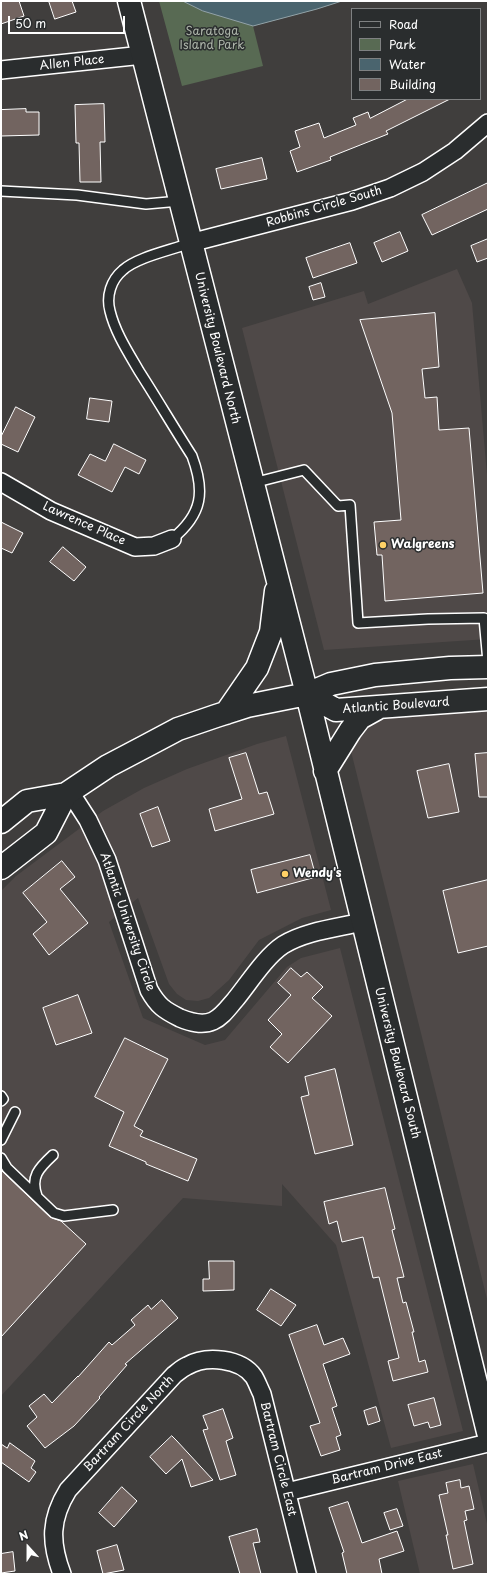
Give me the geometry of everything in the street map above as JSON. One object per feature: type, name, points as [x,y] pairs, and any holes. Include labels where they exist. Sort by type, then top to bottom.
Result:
[{"type":"main road","name":"University Boulevard North","points":[[129,1],[307,694]]},
{"type":"main road","points":[[226,713],[257,668],[271,632],[277,580]]},
{"type":"main road","points":[[1,822],[26,801],[68,793],[108,766],[172,732],[247,706],[307,694],[331,684],[375,675],[450,668],[488,667]]},
{"type":"main road","name":"Atlantic Boulevard","points":[[307,694],[336,710],[488,699]]},
{"type":"main road","name":"University Boulevard South","points":[[307,694],[488,1432]]},
{"type":"main road","points":[[325,771],[360,718],[378,708]]},
{"type":"main road","points":[[1,868],[46,833],[68,793]]},
{"type":"street","name":"Allen Place","points":[[1,70],[143,55]]},
{"type":"street","name":"Robbins Circle South","points":[[190,243],[352,202],[390,188],[423,172],[455,151],[488,123]]},
{"type":"street","name":"Lawrence Place","points":[[1,482],[51,511],[135,547],[154,546],[172,539]]},
{"type":"street","name":"Atlantic University Circle","points":[[68,793],[88,820],[107,860],[149,990],[156,1002],[166,1011],[190,1022],[200,1024],[212,1022],[224,1014],[271,956],[283,945],[316,932],[362,922]]},
{"type":"street","name":"Bartram Circle North","points":[[62,1574],[56,1558],[53,1538],[59,1504],[68,1490],[174,1375],[188,1365],[202,1361],[226,1361]]},
{"type":"street","name":"Bartram Circle East","points":[[226,1361],[242,1366],[253,1376],[262,1394],[307,1574]]},
{"type":"street","name":"Bartram Drive East","points":[[287,1492],[488,1443]]},
{"type":"lane","points":[[1,191],[77,195],[146,204],[180,201]]},
{"type":"lane","points":[[172,539],[189,523],[197,508],[201,490],[198,472],[192,456],[131,356],[114,324],[110,310],[109,296],[112,282],[123,270],[137,261],[190,243]]},
{"type":"lane","points":[[252,483],[304,470],[338,506],[350,505],[358,623],[428,619],[484,618],[488,662]]},
{"type":"lane","points":[[1,1096],[3,1099],[1,1101]]},
{"type":"lane","points":[[1,1140],[16,1112]]},
{"type":"lane","points":[[37,1196],[33,1186],[35,1177],[42,1166],[53,1155]]},
{"type":"lane","points":[[1,1158],[7,1168],[54,1213],[64,1216],[113,1210]]},
{"type":"shaded area","points":[[457,269],[472,303],[488,486],[488,639],[324,650],[242,328],[364,291],[368,304]]},
{"type":"shaded area","points":[[488,704],[488,1303],[344,723],[399,714]]},
{"type":"shaded area","points":[[286,736],[331,910],[302,918],[259,940],[229,980],[209,998],[198,1001],[186,1000],[177,994],[169,984],[138,898],[109,922],[143,1018],[205,1045],[225,1040],[287,967],[301,958],[340,948],[463,1431],[391,1448],[336,1245],[282,1184],[282,1206],[183,1198],[1,1396],[1,891],[16,876],[103,811],[144,788],[187,769],[257,744]]},
{"type":"shaded area","points":[[473,1464],[488,1528],[488,1574],[420,1574],[398,1481]]},
{"type":"green space","name":"Saratoga Island Park","points":[[159,1],[342,1],[253,26],[263,66],[182,86]]},
{"type":"water","points":[[183,1],[342,1],[253,26],[203,11]]},
{"type":"building","points":[[1,1],[19,1],[24,16],[1,24]]},
{"type":"building","points":[[49,1],[72,1],[76,12],[55,19]]},
{"type":"building","points":[[406,100],[448,100],[386,131],[388,134],[330,157],[331,160],[297,172],[290,151],[300,147],[295,131],[319,123],[324,138],[356,125],[353,118],[368,112],[370,118]]},
{"type":"building","points":[[104,104],[105,142],[100,142],[101,182],[80,182],[79,143],[76,143],[75,105]]},
{"type":"building","points":[[26,109],[26,112],[39,112],[39,135],[1,136],[1,110]]},
{"type":"building","points":[[262,158],[267,179],[221,189],[216,169]]},
{"type":"building","points":[[488,183],[488,209],[432,235],[422,215]]},
{"type":"building","points":[[400,232],[408,251],[382,262],[374,243]]},
{"type":"building","points":[[488,239],[488,258],[477,262],[471,246]]},
{"type":"building","points":[[350,243],[357,263],[313,278],[306,258]]},
{"type":"building","points":[[321,283],[325,297],[313,300],[309,287]]},
{"type":"building","points":[[435,313],[439,367],[422,369],[425,398],[437,397],[439,430],[469,428],[483,593],[385,601],[382,555],[377,555],[374,522],[401,520],[392,413],[360,320]]},
{"type":"building","points":[[90,398],[112,401],[109,422],[87,419]]},
{"type":"building","points":[[16,407],[35,417],[18,452],[1,444],[1,437]]},
{"type":"building","points":[[114,444],[146,460],[139,474],[125,467],[112,492],[78,475],[90,454],[105,461]]},
{"type":"building","points":[[1,522],[23,533],[12,553],[1,548]]},
{"type":"building","points":[[63,547],[86,567],[74,581],[50,562]]},
{"type":"building","points":[[246,753],[259,794],[267,792],[274,814],[215,831],[209,809],[242,799],[229,758]]},
{"type":"building","points":[[488,753],[488,797],[479,797],[475,754]]},
{"type":"building","points":[[449,764],[459,812],[428,818],[417,771]]},
{"type":"building","points":[[158,807],[170,841],[152,847],[140,814]]},
{"type":"building","points":[[310,855],[316,877],[257,893],[251,870]]},
{"type":"building","points":[[62,861],[75,877],[60,889],[88,923],[49,955],[33,934],[47,922],[23,893]]},
{"type":"building","points":[[488,880],[488,946],[458,953],[443,891]]},
{"type":"building","points":[[291,968],[301,977],[307,972],[323,987],[312,998],[332,1016],[288,1063],[270,1047],[282,1034],[268,1020],[291,995],[278,983]]},
{"type":"building","points":[[78,995],[92,1033],[56,1045],[43,1008]]},
{"type":"building","points":[[125,1038],[168,1059],[134,1126],[143,1131],[140,1136],[197,1159],[188,1181],[146,1164],[146,1162],[109,1146],[124,1112],[95,1097]]},
{"type":"building","points":[[335,1069],[353,1145],[315,1154],[301,1097],[309,1095],[305,1077]]},
{"type":"building","points":[[1,1170],[50,1217],[61,1221],[86,1244],[1,1337]]},
{"type":"building","points":[[385,1188],[395,1229],[392,1230],[404,1277],[397,1278],[403,1303],[406,1302],[414,1332],[412,1332],[419,1362],[425,1360],[428,1372],[393,1381],[388,1361],[399,1358],[379,1277],[373,1278],[363,1237],[342,1242],[337,1221],[329,1224],[324,1202]]},
{"type":"building","points":[[209,1261],[234,1261],[234,1290],[203,1291],[203,1279],[209,1279]]},
{"type":"building","points":[[271,1289],[296,1305],[281,1326],[257,1310]]},
{"type":"building","points":[[162,1300],[178,1318],[125,1364],[127,1365],[99,1397],[100,1398],[74,1426],[45,1448],[27,1426],[37,1417],[29,1406],[44,1394],[52,1403],[78,1377],[109,1342],[112,1345],[135,1325],[131,1320],[148,1305],[151,1309]]},
{"type":"building","points":[[317,1325],[324,1345],[343,1338],[350,1354],[323,1364],[337,1406],[332,1408],[341,1435],[336,1437],[340,1450],[321,1456],[310,1426],[320,1423],[289,1335]]},
{"type":"building","points":[[434,1398],[441,1425],[430,1428],[428,1422],[414,1426],[408,1405]]},
{"type":"building","points":[[376,1407],[380,1421],[368,1425],[364,1411]]},
{"type":"building","points":[[223,1409],[233,1438],[226,1441],[236,1475],[220,1480],[203,1430],[208,1429],[203,1416]]},
{"type":"building","points":[[172,1436],[213,1480],[191,1487],[182,1459],[166,1474],[150,1457]]},
{"type":"building","points":[[10,1443],[35,1461],[31,1468],[36,1472],[29,1482],[1,1462],[1,1444],[7,1448]]},
{"type":"building","points":[[460,1480],[461,1488],[469,1486],[474,1509],[465,1511],[467,1520],[464,1521],[473,1564],[453,1569],[446,1535],[448,1535],[439,1495],[448,1493],[446,1483]]},
{"type":"building","points":[[122,1487],[137,1501],[114,1527],[99,1513]]},
{"type":"building","points":[[348,1502],[362,1543],[397,1531],[404,1551],[379,1559],[382,1574],[347,1574],[342,1553],[344,1552],[329,1508]]},
{"type":"building","points":[[397,1509],[403,1526],[390,1530],[384,1513]]},
{"type":"building","points":[[257,1529],[260,1542],[253,1543],[261,1574],[240,1574],[229,1537]]},
{"type":"building","points":[[117,1545],[124,1570],[103,1574],[97,1551]]},
{"type":"building","points":[[13,1552],[15,1571],[1,1573],[1,1554]]},
{"type":"place","name":"Walgreens","points":[[383,545]]},
{"type":"place","name":"Wendy's","points":[[285,874]]}]
